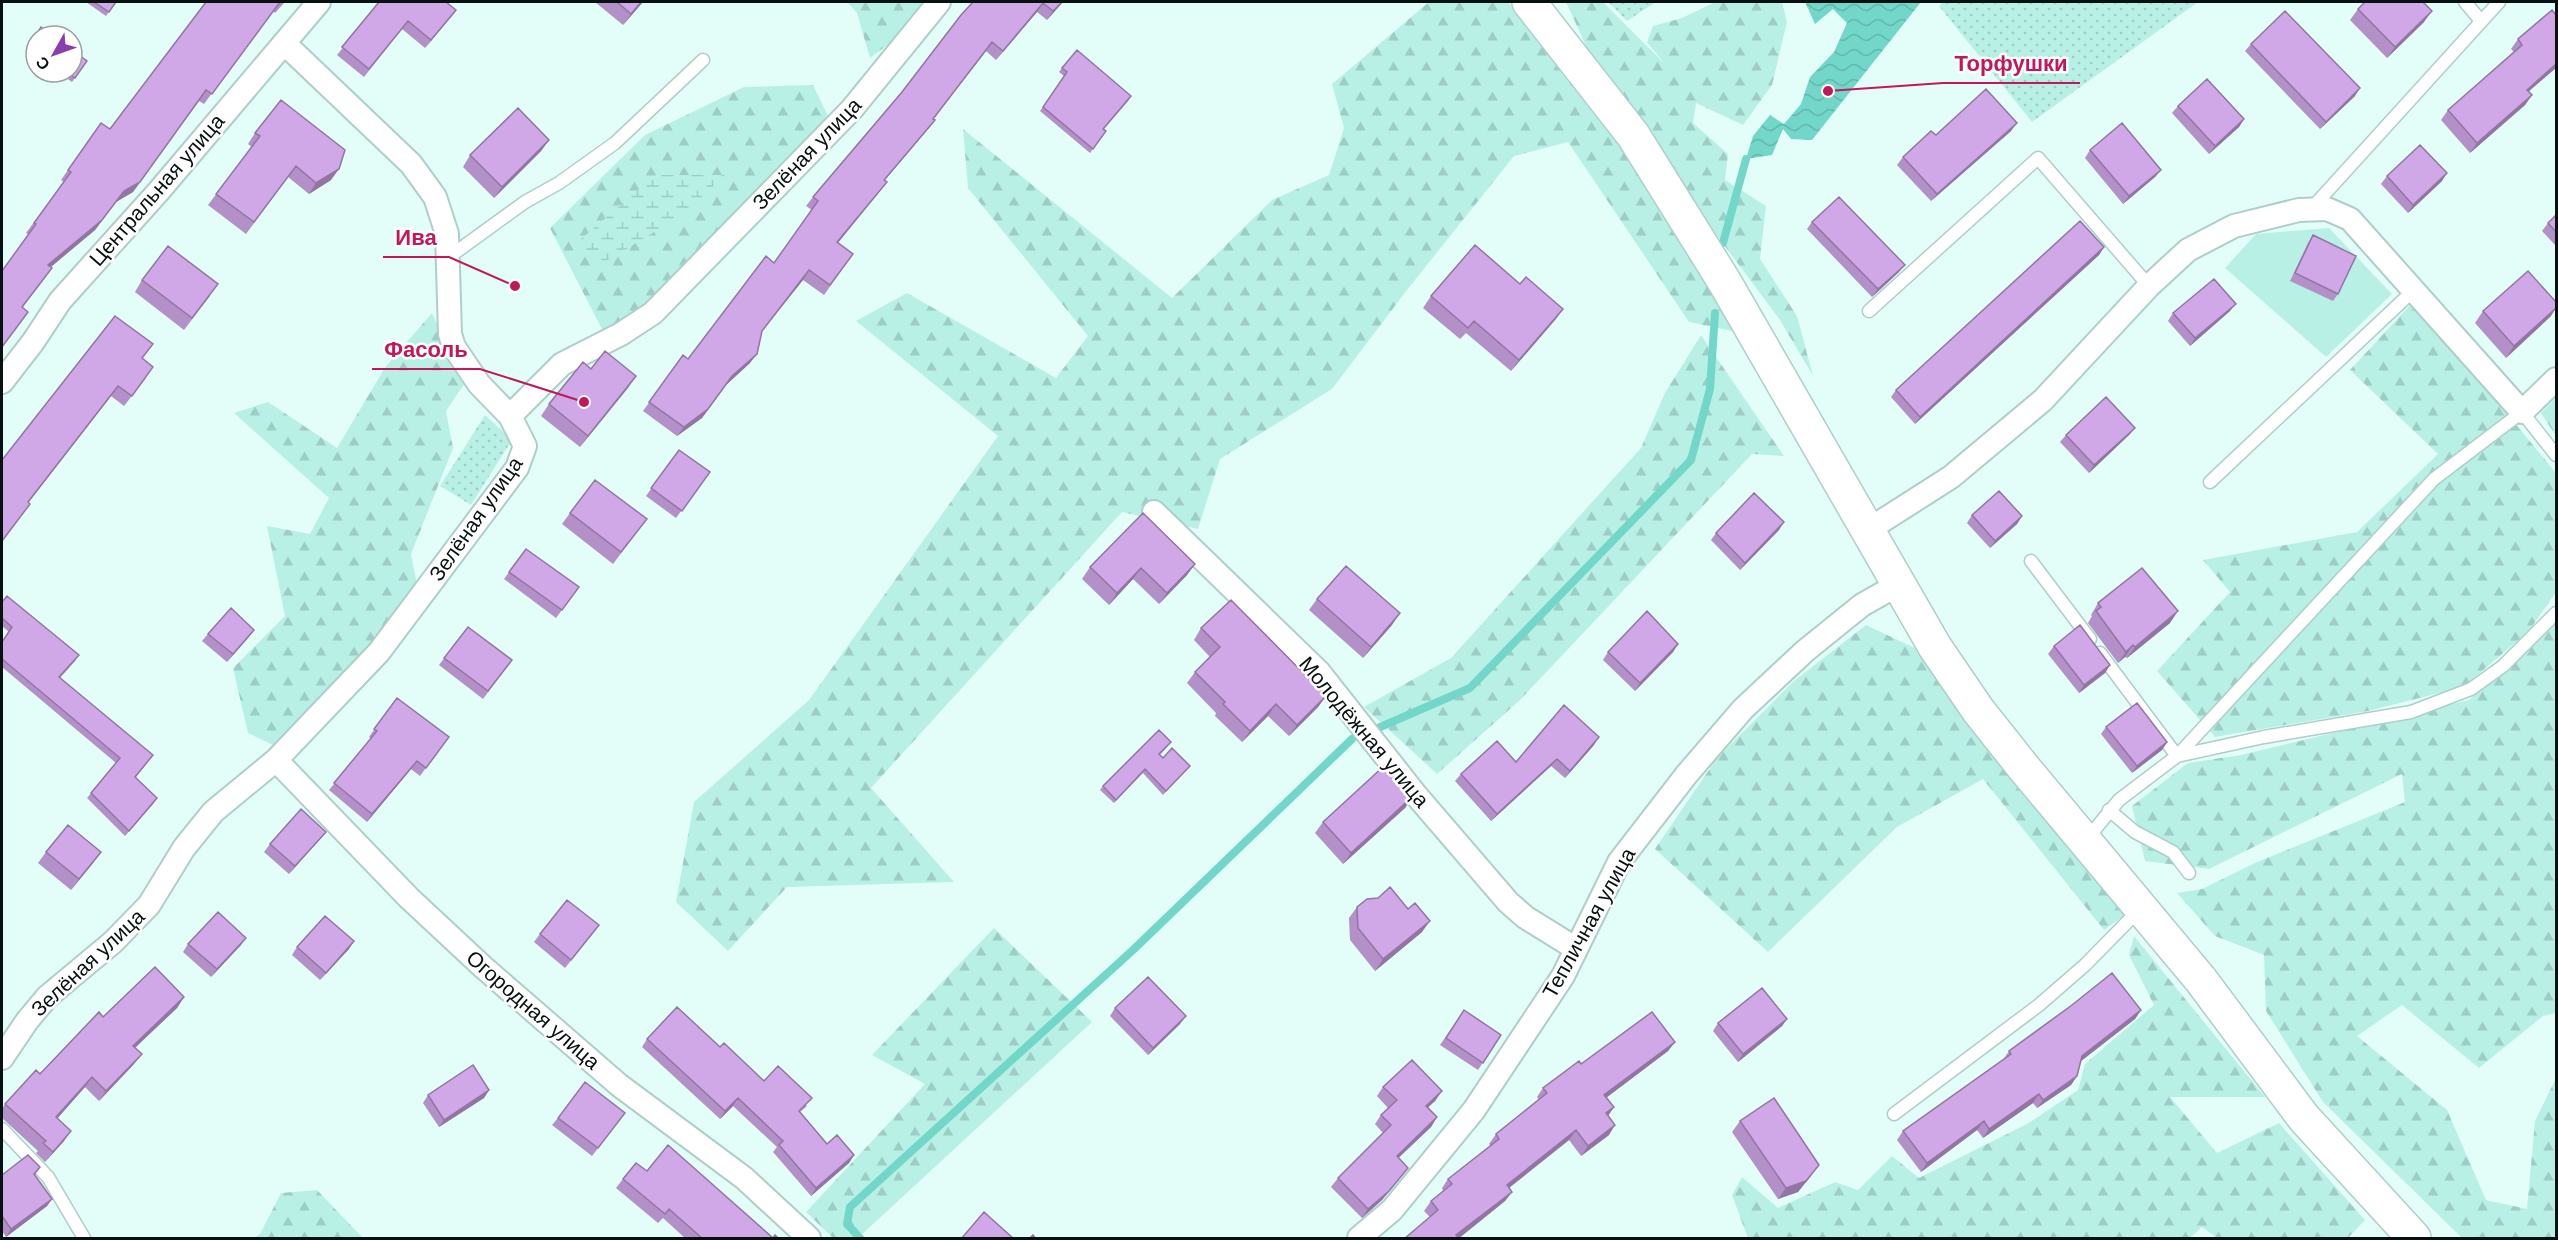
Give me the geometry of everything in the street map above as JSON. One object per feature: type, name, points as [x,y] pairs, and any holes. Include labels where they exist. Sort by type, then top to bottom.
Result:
[{"type":"street","name":"Центральная улица","points":[[2,382],[60,302],[158,192],[319,2]]},
{"type":"street","name":"Зелёная улица","points":[[2,1058],[27,1021],[47,998],[112,942],[149,905],[184,848],[213,812],[276,760],[379,652],[517,468],[525,446],[510,416],[562,364],[621,334],[653,313],[852,108],[939,2]]},
{"type":"street","points":[[1529,2],[1633,135],[1724,281],[1935,647],[1978,710],[2201,980],[2304,1118],[2414,1239]]},
{"type":"street","points":[[284,43],[411,164],[435,197],[447,234],[450,334],[454,347],[479,384],[510,416]]},
{"type":"street","points":[[1868,530],[1951,477],[2043,400],[2148,286],[2188,250],[2234,226],[2312,208],[2327,209],[2350,219],[2415,289],[2522,412],[2556,379]]},
{"type":"street","name":"Молодёжная улица","points":[[1154,512],[1319,672],[1416,795],[1508,902],[1525,917],[1575,948]]},
{"type":"street","name":"Тепличная улица","points":[[1359,1239],[1392,1210],[1474,1110],[1563,976],[1619,862],[1687,774],[1743,709],[1805,651],[1862,605],[1899,584]]},
{"type":"street","name":"Огородная улица","points":[[276,760],[409,898],[483,967],[619,1085],[744,1178],[808,1239]]},
{"type":"lane","points":[[2465,2],[2481,21]]},
{"type":"lane","points":[[2312,208],[2499,2]]},
{"type":"lane","points":[[449,257],[525,202],[559,183],[615,143],[703,60]]},
{"type":"lane","points":[[1869,311],[2038,158],[2148,286]]},
{"type":"lane","points":[[2210,482],[2415,289]]},
{"type":"lane","points":[[2086,840],[2109,810],[2177,756],[2434,479],[2522,412],[2556,455]]},
{"type":"lane","points":[[2031,561],[2177,756]]},
{"type":"lane","points":[[2177,756],[2264,737],[2411,712],[2471,688],[2503,666],[2556,613]]},
{"type":"lane","points":[[2109,810],[2135,832],[2173,852],[2189,873]]},
{"type":"lane","points":[[1893,1114],[2039,1005],[2085,965],[2142,907]]},
{"type":"lane","points":[[2,1129],[48,1177],[84,1239]]},
{"type":"green space","points":[[847,2],[922,2],[889,44],[870,58],[857,13]]},
{"type":"green space","points":[[1429,2],[1508,2],[1523,17],[1624,141],[1700,274],[1742,333],[1689,322],[1568,142],[1514,156],[1407,290],[1332,389],[1220,459],[1198,529],[1122,512],[871,788],[954,882],[787,887],[728,951],[676,902],[694,802],[809,700],[998,436],[856,321],[907,293],[1056,378],[1088,336],[968,188],[963,129],[1172,298],[1272,200],[1329,175],[1344,128],[1332,84]]},
{"type":"green space","points":[[1566,2],[1603,2],[1664,63],[1647,42],[1653,26],[1682,18],[1715,2],[1782,2],[1787,22],[1772,85],[1743,125],[1696,103],[1693,123],[1728,154],[1725,180],[1766,206],[1760,259],[1797,316],[1813,376],[1780,320],[1603,83]]},
{"type":"green space","points":[[1608,2],[1656,2],[1627,21]]},
{"type":"green space","points":[[1943,2],[2198,2],[2032,122],[1939,6]]},
{"type":"green space","points":[[813,85],[829,118],[654,299],[605,335],[550,228],[645,135],[744,87]]},
{"type":"green space","points":[[656,175],[725,175],[682,215],[595,268],[581,239]]},
{"type":"green space","points":[[2329,228],[2392,294],[2326,357],[2225,268],[2256,234]]},
{"type":"green space","points":[[2414,301],[2556,473],[2556,592],[2528,632],[2463,687],[2368,711],[2215,737],[2157,671],[2230,592],[2203,560],[2357,532],[2438,454],[2350,370]]},
{"type":"green space","points":[[432,313],[465,383],[446,411],[453,448],[411,554],[417,584],[380,634],[275,746],[248,733],[233,668],[285,616],[267,526],[310,534],[329,498],[234,413],[268,402],[337,448],[386,366]]},
{"type":"green space","points":[[1701,335],[1784,456],[1752,454],[1519,701],[1437,774],[1364,707],[1451,658],[1641,448],[1665,393]]},
{"type":"green space","points":[[2556,398],[2556,436],[2541,413]]},
{"type":"green space","points":[[485,415],[512,440],[471,505],[440,486]]},
{"type":"green space","points":[[2556,621],[2556,1013],[2543,1016],[2479,1068],[2402,1005],[2357,1036],[2447,1110],[2486,1200],[2527,1209],[2535,1121],[2556,1078],[2556,1238],[2462,1238],[2323,1102],[2266,1011],[2264,955],[2215,936],[2177,893],[2202,889],[2257,862],[2405,802],[2402,774],[2209,869],[2145,861],[2132,806],[2188,763],[2241,755],[2469,700]]},
{"type":"green space","points":[[1866,625],[1919,650],[1992,755],[2128,913],[2104,930],[1983,779],[1897,827],[1768,952],[1655,849],[1717,758],[1794,681]]},
{"type":"green space","points":[[994,928],[1092,1022],[858,1238],[833,1238],[806,1212],[925,1084],[872,1055]]},
{"type":"green space","points":[[2134,936],[2265,1097],[2170,1097],[2217,1153],[2279,1123],[2365,1220],[2348,1238],[2217,1238],[2202,1227],[2190,1238],[1748,1238],[1732,1195],[1742,1177],[1778,1208],[1835,1182],[1858,1190],[1892,1156],[1919,1178],[2027,1124],[2078,1090],[2085,1064],[2154,1005],[2129,955]]},
{"type":"green space","points":[[317,1190],[363,1238],[254,1238],[260,1234],[281,1193]]},
{"type":"water","points":[[1805,2],[1921,2],[1812,140],[1791,139],[1783,129],[1772,155],[1746,159],[1753,136],[1770,115],[1784,124],[1801,104],[1810,77],[1834,52],[1847,23],[1833,9],[1815,24]]},
{"type":"building","points":[[94,2],[116,2],[109,12]]},
{"type":"building","points":[[206,2],[280,2],[212,94],[206,90],[140,182],[124,191],[102,220],[48,265],[52,268],[22,307],[28,312],[2,347],[2,271],[71,172],[68,170],[101,123],[110,129]]},
{"type":"building","points":[[379,2],[446,2],[456,10],[431,40],[408,21],[369,69],[342,47]]},
{"type":"building","points":[[617,2],[641,2],[631,14]]},
{"type":"building","points":[[973,2],[1062,2],[1053,11],[1043,3],[1003,51],[992,42],[933,119],[935,120],[884,180],[887,182],[837,242],[853,254],[830,285],[809,270],[762,331],[757,354],[732,376],[708,409],[684,427],[649,402],[683,355],[688,359],[766,256],[774,263],[818,201],[813,197],[902,92]]},
{"type":"building","points":[[2365,2],[2423,2],[2432,11],[2395,47],[2358,9]]},
{"type":"building","points":[[2552,10],[2556,15],[2556,64],[2527,90],[2532,95],[2477,143],[2448,110],[2522,45],[2518,39]]},
{"type":"building","points":[[2285,11],[2360,88],[2326,122],[2251,44]]},
{"type":"building","points":[[1077,50],[1131,96],[1103,129],[1106,131],[1093,149],[1043,107],[1067,72],[1062,68]]},
{"type":"building","points":[[2207,79],[2244,119],[2215,146],[2178,106]]},
{"type":"building","points":[[1986,89],[2017,123],[1937,194],[1903,157],[1931,131],[1936,135]]},
{"type":"building","points":[[281,100],[345,150],[339,169],[316,183],[296,166],[254,222],[216,194],[260,136],[255,133]]},
{"type":"building","points":[[518,108],[549,140],[502,187],[470,155]]},
{"type":"building","points":[[2122,123],[2161,170],[2129,196],[2090,150]]},
{"type":"building","points":[[2420,145],[2447,173],[2413,205],[2387,176]]},
{"type":"building","points":[[1839,197],[1905,265],[1878,289],[1812,222]]},
{"type":"building","points":[[2556,215],[2556,232],[2548,223]]},
{"type":"building","points":[[2080,221],[2104,247],[1920,417],[1896,390]]},
{"type":"building","points":[[2313,235],[2356,256],[2338,294],[2295,273]]},
{"type":"building","points":[[1475,245],[1520,284],[1526,277],[1563,309],[1519,360],[1474,321],[1468,328],[1431,296]]},
{"type":"building","points":[[168,246],[218,284],[192,318],[142,280]]},
{"type":"building","points":[[2528,271],[2556,302],[2556,308],[2514,346],[2483,311]]},
{"type":"building","points":[[2214,279],[2236,304],[2195,338],[2173,313]]},
{"type":"building","points":[[115,316],[153,344],[142,358],[153,367],[132,396],[118,386],[28,502],[30,504],[2,541],[2,460]]},
{"type":"building","points":[[605,351],[636,376],[588,436],[549,404],[583,362],[591,369]]},
{"type":"building","points":[[2106,397],[2135,428],[2094,465],[2066,435]]},
{"type":"building","points":[[679,450],[710,472],[682,511],[651,488]]},
{"type":"building","points":[[595,480],[647,519],[621,552],[570,513]]},
{"type":"building","points":[[1999,491],[2022,516],[1995,541],[1972,515]]},
{"type":"building","points":[[1754,493],[1784,522],[1745,563],[1716,533]]},
{"type":"building","points":[[1143,513],[1195,564],[1167,593],[1141,568],[1117,593],[1090,567]]},
{"type":"building","points":[[526,549],[579,587],[562,610],[509,572]]},
{"type":"building","points":[[1346,566],[1400,613],[1371,647],[1317,599]]},
{"type":"building","points":[[2142,568],[2178,611],[2126,652],[2096,611],[2101,607],[2098,603]]},
{"type":"building","points":[[7,596],[79,655],[59,677],[153,755],[135,777],[157,798],[129,831],[91,793],[120,758],[2,659],[2,642],[12,627],[2,618],[2,602]]},
{"type":"building","points":[[1231,600],[1326,696],[1297,725],[1276,704],[1250,731],[1195,672],[1220,647],[1201,628]]},
{"type":"building","points":[[231,608],[254,630],[233,654],[208,634]]},
{"type":"building","points":[[1647,611],[1678,644],[1640,683],[1608,652]]},
{"type":"building","points":[[2080,625],[2110,665],[2084,685],[2054,646]]},
{"type":"building","points":[[468,627],[512,660],[488,691],[444,658]]},
{"type":"building","points":[[397,698],[449,737],[426,768],[417,761],[372,814],[334,783],[377,731],[374,729]]},
{"type":"building","points":[[2137,703],[2167,742],[2137,766],[2106,727]]},
{"type":"building","points":[[1564,705],[1599,737],[1570,771],[1557,759],[1497,814],[1461,774],[1497,741],[1516,762]]},
{"type":"building","points":[[1159,730],[1171,742],[1159,754],[1163,758],[1172,748],[1190,766],[1166,791],[1145,769],[1116,800],[1103,786]]},
{"type":"building","points":[[1385,765],[1413,796],[1351,853],[1323,822]]},
{"type":"building","points":[[301,809],[326,832],[295,866],[270,844]]},
{"type":"building","points":[[68,825],[101,852],[79,879],[46,852]]},
{"type":"building","points":[[1390,887],[1408,909],[1415,903],[1430,921],[1383,959],[1358,928],[1357,907],[1367,899],[1378,898]]},
{"type":"building","points":[[567,900],[599,925],[571,960],[540,934]]},
{"type":"building","points":[[218,912],[246,938],[217,969],[188,944]]},
{"type":"building","points":[[325,916],[354,941],[326,973],[297,947]]},
{"type":"building","points":[[155,967],[184,997],[133,1046],[142,1054],[106,1091],[92,1077],[56,1117],[71,1131],[53,1152],[43,1143],[46,1141],[5,1104],[36,1070],[40,1074],[99,1012],[103,1017]]},
{"type":"building","points":[[2112,973],[2141,1010],[2082,1056],[2077,1076],[2043,1100],[2039,1094],[1989,1129],[1984,1121],[1927,1163],[1903,1131],[2011,1054],[2009,1051]]},
{"type":"building","points":[[1148,977],[1186,1016],[1153,1048],[1115,1008]]},
{"type":"building","points":[[1762,988],[1787,1019],[1743,1054],[1718,1023]]},
{"type":"building","points":[[677,1007],[720,1047],[724,1043],[764,1081],[778,1066],[812,1098],[799,1111],[827,1144],[837,1135],[854,1155],[816,1188],[779,1145],[783,1141],[738,1098],[725,1111],[647,1039]]},
{"type":"building","points":[[1464,1010],[1501,1035],[1483,1063],[1446,1038]]},
{"type":"building","points":[[1652,1012],[1675,1042],[1604,1095],[1614,1107],[1606,1113],[1615,1125],[1588,1146],[1576,1130],[1507,1185],[1512,1192],[1456,1235],[1459,1239],[1404,1239],[1438,1210],[1431,1201],[1452,1184],[1448,1179],[1499,1139],[1496,1134],[1547,1093],[1543,1088],[1579,1061],[1581,1064]]},
{"type":"building","points":[[1412,1060],[1442,1091],[1426,1106],[1437,1117],[1397,1156],[1408,1168],[1389,1191],[1368,1209],[1338,1178],[1391,1125],[1381,1115],[1397,1100],[1383,1087]]},
{"type":"building","points":[[473,1065],[489,1090],[444,1120],[428,1095]]},
{"type":"building","points":[[585,1082],[625,1113],[598,1148],[558,1118]]},
{"type":"building","points":[[1774,1098],[1819,1165],[1806,1181],[1786,1188],[1740,1121]]},
{"type":"building","points":[[668,1145],[773,1238],[775,1235],[779,1239],[703,1239],[669,1209],[665,1214],[623,1179],[636,1163],[647,1171]]},
{"type":"building","points":[[28,1155],[40,1167],[34,1174],[52,1199],[11,1229],[2,1216],[2,1175]]},
{"type":"building","points":[[984,1212],[1014,1239],[961,1239]]},
{"type":"waterway","points":[[1723,243],[1746,159]]},
{"type":"waterway","points":[[1378,728],[1470,688],[1691,460],[1710,389],[1715,313]]},
{"type":"waterway","points":[[860,1238],[847,1224],[850,1207],[1133,950],[1352,739]]},
{"type":"place","name":"Торфушки","points":[[1828,91]]},
{"type":"place","name":"Ива","points":[[515,286]]},
{"type":"place","name":"Фасоль","points":[[584,402]]}]
